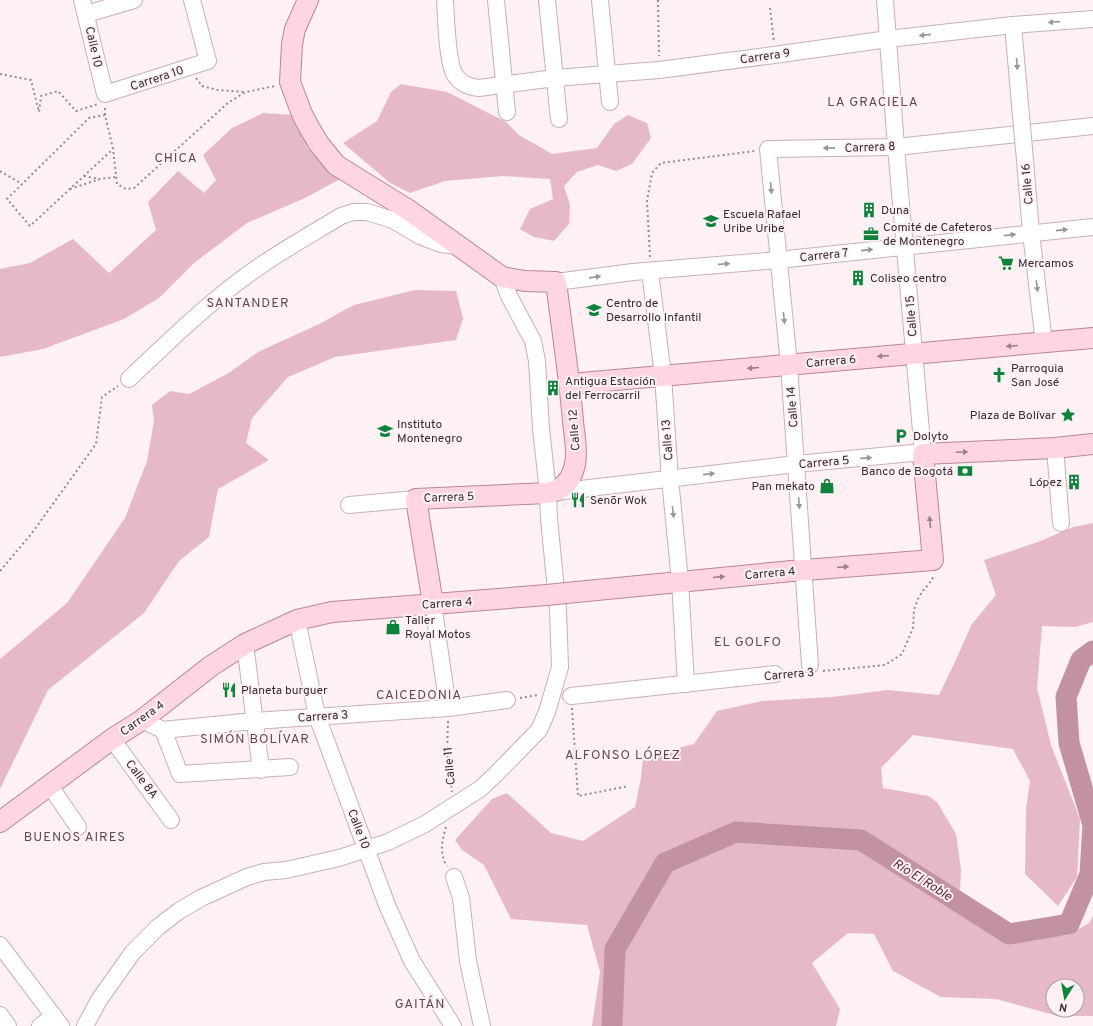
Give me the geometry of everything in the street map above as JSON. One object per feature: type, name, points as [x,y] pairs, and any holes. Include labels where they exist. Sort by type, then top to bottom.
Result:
[{"type":"main road","points":[[308,0],[295,29],[292,44],[290,82],[302,114],[319,144],[336,165],[407,209],[502,277],[525,281],[556,282]]},
{"type":"main road","name":"Calle 12","points":[[552,492],[562,488],[571,478],[576,462],[570,384],[556,282]]},
{"type":"main road","name":"Carrera 6","points":[[570,384],[1093,338]]},
{"type":"main road","name":"Carrera 5","points":[[923,454],[1055,448],[1093,444]]},
{"type":"main road","name":"Calle 15","points":[[923,454],[933,560]]},
{"type":"main road","name":"Carrera 5","points":[[416,499],[552,492]]},
{"type":"main road","points":[[416,499],[433,604]]},
{"type":"main road","name":"Carrera 4","points":[[0,822],[112,739],[142,720],[211,666],[245,644],[296,620],[332,612],[556,594],[680,581],[933,560]]},
{"type":"street","points":[[84,7],[134,0]]},
{"type":"street","name":"Carrera 10","points":[[105,94],[208,61],[192,0]]},
{"type":"street","name":"Carrera 9","points":[[445,0],[450,62],[455,75],[471,87],[479,88],[555,78],[659,70],[888,39],[1014,25],[1093,19]]},
{"type":"street","points":[[496,0],[507,112]]},
{"type":"street","points":[[546,0],[559,119]]},
{"type":"street","points":[[600,0],[610,102]]},
{"type":"street","name":"Calle 15","points":[[885,0],[896,146],[906,246],[923,454]]},
{"type":"street","name":"Calle 10","points":[[84,7],[105,94]]},
{"type":"street","name":"Calle 16","points":[[1014,25],[1031,233],[1044,343]]},
{"type":"street","name":"Carrera 8","points":[[768,149],[896,146],[1093,126]]},
{"type":"street","name":"Calle 14","points":[[768,149],[789,365],[812,669]]},
{"type":"street","points":[[128,379],[185,326],[228,290],[262,265],[341,216],[353,212],[367,212],[393,220],[420,236],[441,244],[459,246]]},
{"type":"street","name":"Carrera 7","points":[[556,282],[634,272],[778,260],[1093,227]]},
{"type":"street","name":"Calle 13","points":[[650,271],[663,376],[670,479],[680,581],[686,684]]},
{"type":"street","points":[[85,1026],[99,1000],[133,952],[146,938],[169,918],[201,898],[232,883],[264,872],[286,870],[367,850],[388,842],[425,824],[480,789],[495,776],[539,730],[547,712],[560,667],[558,610],[549,520],[552,492],[541,428],[537,361],[533,341],[509,296],[502,277]]},
{"type":"street","points":[[1055,448],[1060,523]]},
{"type":"street","name":"Carrera 5","points":[[552,492],[796,464],[912,453],[923,454]]},
{"type":"street","name":"Carrera 5","points":[[349,505],[416,499]]},
{"type":"street","points":[[433,604],[448,708]]},
{"type":"street","name":"Calle 10","points":[[296,620],[317,716],[387,905],[412,961],[453,1026]]},
{"type":"street","points":[[245,644],[261,770]]},
{"type":"street","name":"Carrera 3","points":[[571,696],[775,674]]},
{"type":"street","name":"Carrera 3","points":[[163,730],[317,716],[448,708],[507,700]]},
{"type":"street","points":[[142,720],[163,730],[180,774],[290,767]]},
{"type":"street","name":"Calle 8A","points":[[112,739],[171,820]]},
{"type":"street","points":[[50,786],[78,827]]},
{"type":"street","points":[[454,877],[461,898],[468,962],[482,1026]]},
{"type":"street","points":[[0,945],[57,1021],[40,1026]]},
{"type":"street","points":[[0,1015],[8,1026]]},
{"type":"path","points":[[658,0],[659,70]]},
{"type":"path","points":[[770,8],[774,55]]},
{"type":"path","points":[[188,68],[202,86],[218,90],[246,92],[290,82]]},
{"type":"path","points":[[0,74],[4,76],[31,80],[39,112],[41,96],[58,91],[76,111],[101,103],[105,94]]},
{"type":"path","points":[[0,79],[4,76]]},
{"type":"path","points":[[105,94],[105,115],[113,149],[115,177],[117,184],[126,189],[134,188],[229,102],[246,92]]},
{"type":"path","points":[[105,115],[90,118],[7,199],[30,226],[113,149]]},
{"type":"path","points":[[650,271],[647,201],[652,173],[661,163],[768,149]]},
{"type":"path","points":[[0,171],[22,184]]},
{"type":"path","points":[[84,176],[100,179]]},
{"type":"path","points":[[69,190],[100,179],[115,177]]},
{"type":"path","points":[[0,571],[32,533],[96,444],[102,397],[128,379]]},
{"type":"path","name":"Carrera 3","points":[[775,674],[812,669],[885,665],[902,654],[913,628],[914,610],[918,600],[922,592],[932,580],[934,574],[933,560]]},
{"type":"path","points":[[507,700],[538,695]]},
{"type":"path","points":[[571,696],[578,796],[629,786]]},
{"type":"path","name":"Calle 11","points":[[448,708],[447,755],[454,806],[442,842],[442,860],[454,877]]},
{"type":"shaded area","points":[[401,84],[447,92],[506,122],[519,135],[552,154],[597,148],[614,124],[628,115],[647,123],[651,138],[632,164],[616,171],[598,165],[577,172],[564,186],[570,205],[569,224],[554,241],[534,237],[520,229],[530,209],[553,199],[550,179],[503,176],[445,181],[410,193],[390,183],[343,143],[377,121],[391,92]]},
{"type":"shaded area","points":[[263,113],[294,115],[302,128],[307,147],[326,168],[340,179],[305,198],[247,223],[194,263],[159,298],[124,319],[43,349],[0,357],[0,269],[30,263],[73,239],[109,273],[156,230],[148,202],[178,171],[204,193],[216,180],[203,155],[232,128]]},
{"type":"shaded area","points":[[415,290],[456,291],[463,318],[456,340],[335,357],[288,377],[252,418],[246,443],[269,460],[218,489],[209,537],[179,561],[144,613],[48,690],[0,789],[0,659],[67,603],[125,518],[147,461],[154,421],[152,405],[170,391],[189,394],[227,374],[258,352],[319,324],[354,305]]},
{"type":"shaded area","points":[[1093,523],[1093,622],[1075,627],[1042,626],[1037,688],[1051,745],[1080,819],[1077,877],[1058,906],[1025,874],[1026,809],[1030,781],[1013,749],[913,735],[881,768],[883,788],[928,796],[937,802],[956,834],[961,870],[959,911],[1003,940],[1069,935],[1089,923],[1093,916],[1093,1016],[1085,1016],[1085,978],[1045,978],[1045,1012],[996,999],[941,997],[893,971],[874,934],[848,933],[812,963],[840,1009],[836,1026],[592,1026],[600,972],[587,925],[511,919],[484,865],[462,850],[455,840],[492,799],[507,793],[551,833],[583,841],[635,807],[641,778],[643,757],[694,744],[717,711],[762,701],[832,697],[888,690],[939,695],[972,624],[996,595],[984,560],[1038,542],[1073,527]]},
{"type":"waterway","name":"Río El Roble","points":[[612,1026],[615,949],[665,863],[736,832],[861,840],[1009,934],[1069,924],[1090,874],[1093,825],[1069,743],[1066,697],[1081,660],[1093,651]]},
{"type":"place","name":"Duna","points":[[869,210]]},
{"type":"place","name":"Escuela Rafael Uribe Uribe","points":[[711,221]]},
{"type":"place","name":"Comité de Cafeteros de Montenegro","points":[[871,234]]},
{"type":"place","name":"Mercamos","points":[[1006,263]]},
{"type":"place","name":"Coliseo centro","points":[[858,278]]},
{"type":"place","name":"Centro de Desarrollo Infantil","points":[[594,310]]},
{"type":"place","name":"Parroquia San José","points":[[999,375]]},
{"type":"place","name":"Antigua Estación del Ferrocarril","points":[[553,388]]},
{"type":"place","name":"Plaza de Bolívar","points":[[1068,415]]},
{"type":"place","name":"Instituto Montenegro","points":[[385,431]]},
{"type":"place","name":"Dolyto","points":[[901,436]]},
{"type":"place","name":"Banco de Bogotá","points":[[965,471]]},
{"type":"place","name":"López","points":[[1074,482]]},
{"type":"place","name":"Pan mekato","points":[[827,486]]},
{"type":"place","name":"Senõr Wok","points":[[578,500]]},
{"type":"place","name":"Taller Royal Motos","points":[[393,627]]},
{"type":"place","name":"Planeta burguer","points":[[229,690]]},
{"type":"district","name":"LA GRACIELA","points":[[873,101]]},
{"type":"district","name":"CHICA","points":[[176,157]]},
{"type":"district","name":"SANTANDER","points":[[248,302]]},
{"type":"district","name":"EL GOLFO","points":[[748,641]]},
{"type":"district","name":"CAICEDONIA","points":[[419,694]]},
{"type":"district","name":"SIMÓN BOLÍVAR","points":[[255,738]]},
{"type":"district","name":"ALFONSO LÓPEZ","points":[[623,754]]},
{"type":"district","name":"BUENOS AIRES","points":[[75,836]]},
{"type":"district","name":"GAITÁN","points":[[420,1003]]}]
